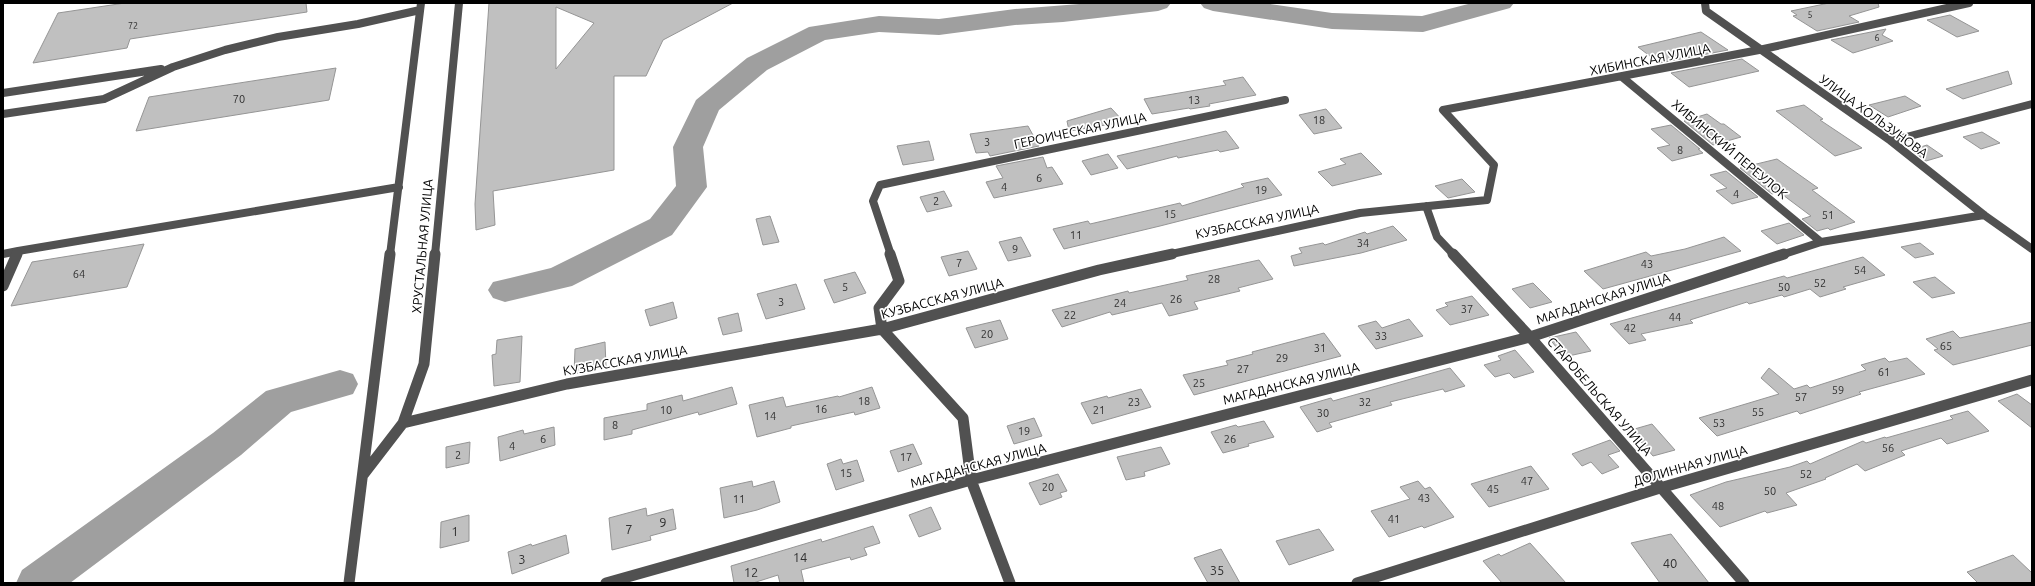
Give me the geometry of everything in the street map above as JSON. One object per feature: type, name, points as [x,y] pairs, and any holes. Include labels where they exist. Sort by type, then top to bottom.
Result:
[{"type":"street","name":"ХРУСТАЛЬНАЯ УЛИЦА","points":[[363,475],[403,423],[424,364],[431,307],[445,138],[459,3]]},
{"type":"street","name":"УЛИЦА ХОЛЬЗУНОВА","points":[[1705,3],[1706,11],[1759,50],[1891,141],[1984,215],[2032,249]]},
{"type":"street","name":"ХИБИНСКАЯ УЛИЦА","points":[[1487,200],[1494,165],[1444,110],[1759,50],[1969,3]]},
{"type":"street","points":[[3,114],[104,99],[173,67],[225,50],[278,37],[358,24],[421,7],[349,583]]},
{"type":"street","points":[[3,93],[173,67]]},
{"type":"street","name":"ХИБИНСКИЙ ПЕРЕУЛОК","points":[[1622,77],[1821,242]]},
{"type":"street","name":"ГЕРОИЧЕСКАЯ УЛИЦА","points":[[882,329],[879,308],[899,281],[873,201],[880,185],[1285,100]]},
{"type":"street","points":[[1891,141],[2032,104]]},
{"type":"street","points":[[3,254],[399,187]]},
{"type":"street","name":"КУЗБАССКАЯ УЛИЦА","points":[[403,423],[567,384],[882,329],[1099,270],[1360,213],[1487,200]]},
{"type":"street","name":"СТАРОБЕЛЬСКАЯ УЛИЦА","points":[[1426,206],[1437,237],[1530,337],[1744,583]]},
{"type":"street","name":"МАГАДАНСКАЯ УЛИЦА","points":[[606,583],[971,480],[1530,337],[1821,242],[1984,215]]},
{"type":"street","points":[[3,286],[18,251]]},
{"type":"street","points":[[882,329],[963,418],[971,480],[1010,583]]},
{"type":"street","name":"ДОЛИННАЯ УЛИЦА","points":[[1358,583],[1660,488],[2032,380]]},
{"type":"building","points":[[125,3],[306,3],[307,12],[130,39],[127,48],[33,63],[58,13]]},
{"type":"building","points":[[489,3],[733,3],[663,40],[646,76],[614,76],[614,170],[493,191],[495,225],[476,230],[475,204]],"holes":[[[556,7],[594,23],[556,69]]]},
{"type":"building","points":[[1829,3],[1878,3],[1879,7],[1849,16],[1859,22],[1817,31],[1793,16],[1797,15],[1791,11]]},
{"type":"building","points":[[1950,15],[1979,31],[1957,37],[1927,20]]},
{"type":"building","points":[[1886,29],[1882,35],[1893,41],[1853,53],[1831,40]]},
{"type":"building","points":[[1701,32],[1728,50],[1659,63],[1638,47]]},
{"type":"building","points":[[1742,59],[1759,71],[1689,87],[1671,73]]},
{"type":"building","points":[[336,68],[329,100],[136,131],[149,97]]},
{"type":"building","points":[[2008,71],[2012,84],[1963,99],[1946,89]]},
{"type":"building","points":[[1243,77],[1256,95],[1209,104],[1210,106],[1152,114],[1144,99],[1226,85],[1223,81]]},
{"type":"building","points":[[1905,96],[1921,106],[1888,117],[1869,105]]},
{"type":"building","points":[[1804,105],[1823,119],[1820,120],[1862,148],[1835,156],[1776,111]]},
{"type":"building","points":[[1111,108],[1124,122],[1069,131],[1067,121]]},
{"type":"building","points":[[1326,109],[1342,128],[1314,134],[1299,115]]},
{"type":"building","points":[[1707,114],[1721,124],[1724,124],[1741,137],[1713,145],[1684,121]]},
{"type":"building","points":[[1671,125],[1703,153],[1672,161],[1657,148],[1670,145],[1651,129]]},
{"type":"building","points":[[1028,126],[1039,146],[990,156],[988,152],[976,153],[970,134]]},
{"type":"building","points":[[1226,131],[1239,148],[1220,152],[1218,150],[1178,158],[1177,156],[1127,169],[1117,156]]},
{"type":"building","points":[[1982,132],[2000,143],[1981,149],[1963,137]]},
{"type":"building","points":[[929,141],[934,160],[903,165],[897,146]]},
{"type":"building","points":[[1927,145],[1943,156],[1926,161],[1911,150]]},
{"type":"building","points":[[1361,153],[1382,174],[1332,186],[1318,172],[1346,164],[1340,159]]},
{"type":"building","points":[[1108,154],[1118,168],[1091,175],[1082,161]]},
{"type":"building","points":[[1043,157],[1047,168],[1052,167],[1063,184],[994,198],[986,182],[1003,178],[996,166]]},
{"type":"building","points":[[1777,159],[1818,188],[1812,190],[1855,222],[1830,230],[1828,228],[1817,231],[1802,219],[1811,216],[1779,192],[1772,194],[1740,168]]},
{"type":"building","points":[[1726,171],[1758,197],[1732,204],[1716,191],[1727,188],[1710,175]]},
{"type":"building","points":[[1268,178],[1282,195],[1064,249],[1053,229],[1088,221],[1090,224],[1180,203],[1182,206],[1244,187],[1241,184]]},
{"type":"building","points":[[1462,179],[1475,192],[1448,198],[1435,186]]},
{"type":"building","points":[[944,191],[952,206],[927,212],[920,197]]},
{"type":"building","points":[[770,216],[779,242],[763,245],[756,219]]},
{"type":"building","points":[[1789,223],[1804,235],[1777,244],[1761,231]]},
{"type":"building","points":[[1393,226],[1407,240],[1361,253],[1294,266],[1291,256],[1302,253],[1299,248],[1323,243],[1325,245],[1365,232],[1367,234]]},
{"type":"building","points":[[1021,237],[1031,256],[1008,261],[999,242]]},
{"type":"building","points":[[1724,237],[1741,251],[1603,289],[1584,271],[1646,252],[1651,256],[1685,249]]},
{"type":"building","points":[[1920,243],[1934,254],[1915,258],[1901,247]]},
{"type":"building","points":[[144,244],[127,287],[11,306],[32,262]]},
{"type":"building","points":[[968,251],[977,269],[949,276],[941,257]]},
{"type":"building","points":[[1863,257],[1885,275],[1843,287],[1846,289],[1820,297],[1810,289],[1784,297],[1782,295],[1749,304],[1747,302],[1690,320],[1693,323],[1641,334],[1646,340],[1629,344],[1610,324],[1784,276],[1787,278]]},
{"type":"building","points":[[1259,260],[1273,279],[1238,288],[1240,291],[1194,302],[1198,309],[1169,316],[1162,303],[1112,315],[1110,312],[1062,327],[1052,310],[1128,291],[1129,293],[1188,280],[1186,276]]},
{"type":"building","points":[[855,272],[866,293],[834,303],[824,280]]},
{"type":"building","points":[[1935,277],[1955,293],[1932,298],[1913,282]]},
{"type":"building","points":[[1533,283],[1552,302],[1530,308],[1512,289]]},
{"type":"building","points":[[796,284],[805,309],[766,319],[757,294]]},
{"type":"building","points":[[1472,296],[1489,315],[1450,325],[1436,310],[1448,306],[1445,303]]},
{"type":"building","points":[[673,302],[677,318],[650,326],[645,310]]},
{"type":"building","points":[[738,313],[742,331],[723,335],[718,318]]},
{"type":"building","points":[[1409,319],[1423,336],[1376,349],[1358,326],[1376,321],[1382,328]]},
{"type":"building","points":[[1000,320],[1008,339],[975,348],[966,328]]},
{"type":"building","points":[[2032,322],[2032,345],[1953,365],[1934,350],[1938,349],[1926,339],[1953,331],[1960,338]]},
{"type":"building","points":[[1576,332],[1591,351],[1564,357],[1549,338]]},
{"type":"building","points":[[1324,333],[1341,356],[1194,395],[1183,375],[1228,365],[1226,361],[1253,354],[1252,352]]},
{"type":"building","points":[[522,336],[520,382],[494,386],[492,355],[496,354],[497,340]]},
{"type":"building","points":[[605,342],[606,366],[574,374],[575,349]]},
{"type":"building","points":[[1515,350],[1534,372],[1514,378],[1509,373],[1495,377],[1484,365],[1501,360],[1498,356]]},
{"type":"building","points":[[1885,358],[1889,362],[1907,358],[1925,374],[1859,392],[1861,394],[1800,414],[1797,411],[1717,436],[1699,418],[1779,394],[1761,378],[1769,368],[1794,389],[1807,385],[1810,388],[1866,370],[1861,365]]},
{"type":"building","points":[[1450,368],[1465,386],[1445,392],[1443,389],[1390,402],[1392,405],[1329,423],[1332,427],[1317,432],[1300,407],[1331,398],[1333,401]]},
{"type":"building","points":[[732,387],[737,404],[699,415],[698,412],[632,430],[632,434],[604,440],[604,418],[647,410],[647,404],[682,395],[683,401]]},
{"type":"building","points":[[872,387],[880,408],[855,415],[854,412],[791,426],[791,428],[757,437],[749,405],[783,397],[786,407],[839,397]]},
{"type":"building","points":[[1141,389],[1151,407],[1092,424],[1081,403],[1107,396],[1108,398]]},
{"type":"building","points":[[2017,394],[2032,405],[2032,428],[1998,401]]},
{"type":"building","points":[[1968,411],[1989,431],[1947,444],[1941,438],[1901,451],[1905,455],[1865,471],[1857,464],[1825,478],[1826,479],[1786,493],[1797,505],[1767,513],[1765,511],[1720,527],[1690,495],[1726,482],[1790,467],[1807,461],[1810,464],[1863,441],[1866,443],[1953,419],[1950,416]]},
{"type":"building","points":[[1034,418],[1042,436],[1014,444],[1007,426]]},
{"type":"building","points":[[1264,421],[1274,437],[1223,453],[1211,432],[1236,425],[1238,427]]},
{"type":"building","points":[[1652,424],[1675,450],[1653,456],[1631,430]]},
{"type":"building","points":[[554,427],[555,445],[500,461],[498,437],[523,430],[524,434]]},
{"type":"building","points":[[1610,440],[1620,451],[1608,455],[1619,467],[1602,474],[1591,462],[1582,466],[1572,454]]},
{"type":"building","points":[[470,442],[469,463],[446,468],[446,447]]},
{"type":"building","points":[[913,444],[922,464],[898,472],[890,451]]},
{"type":"building","points":[[1161,447],[1170,464],[1144,472],[1145,476],[1126,480],[1117,457]]},
{"type":"building","points":[[841,459],[843,464],[857,460],[864,481],[836,490],[827,464]]},
{"type":"building","points":[[1531,466],[1549,489],[1489,507],[1471,484]]},
{"type":"building","points":[[1058,474],[1067,491],[1060,493],[1062,497],[1040,505],[1029,483]]},
{"type":"building","points":[[752,481],[753,487],[774,481],[780,502],[757,510],[724,518],[720,488]]},
{"type":"building","points":[[1418,481],[1425,489],[1430,487],[1454,517],[1424,528],[1422,526],[1389,537],[1371,511],[1410,499],[1400,487]]},
{"type":"building","points":[[931,507],[941,529],[919,537],[909,515]]},
{"type":"building","points":[[646,508],[647,516],[673,509],[676,529],[650,536],[651,540],[612,550],[609,518]]},
{"type":"building","points":[[469,515],[469,541],[440,548],[441,522]]},
{"type":"building","points":[[873,526],[880,543],[864,548],[867,555],[851,560],[850,557],[801,570],[804,583],[780,583],[778,575],[753,583],[734,583],[731,566],[821,539],[822,542]]},
{"type":"building","points":[[1319,529],[1334,550],[1289,565],[1276,541]]},
{"type":"building","points":[[1671,534],[1709,583],[1660,583],[1631,543]]},
{"type":"building","points":[[566,535],[569,553],[512,574],[508,552],[531,544],[532,546]]},
{"type":"building","points":[[1530,543],[1566,583],[1502,583],[1483,561],[1499,554],[1501,556]]},
{"type":"building","points":[[1221,549],[1240,583],[1208,583],[1194,558]]},
{"type":"building","points":[[2013,555],[2032,573],[2032,583],[1978,583],[1967,572]]},
{"type":"waterway","points":[[505,290],[560,278],[661,227],[692,187],[688,147],[706,106],[757,64],[818,33],[879,24],[939,27],[1015,17],[1063,14],[1158,3]]},
{"type":"waterway","points":[[1213,3],[1332,21],[1423,24],[1501,3]]},
{"type":"waterway","points":[[37,583],[227,444],[279,401],[340,384]]}]
